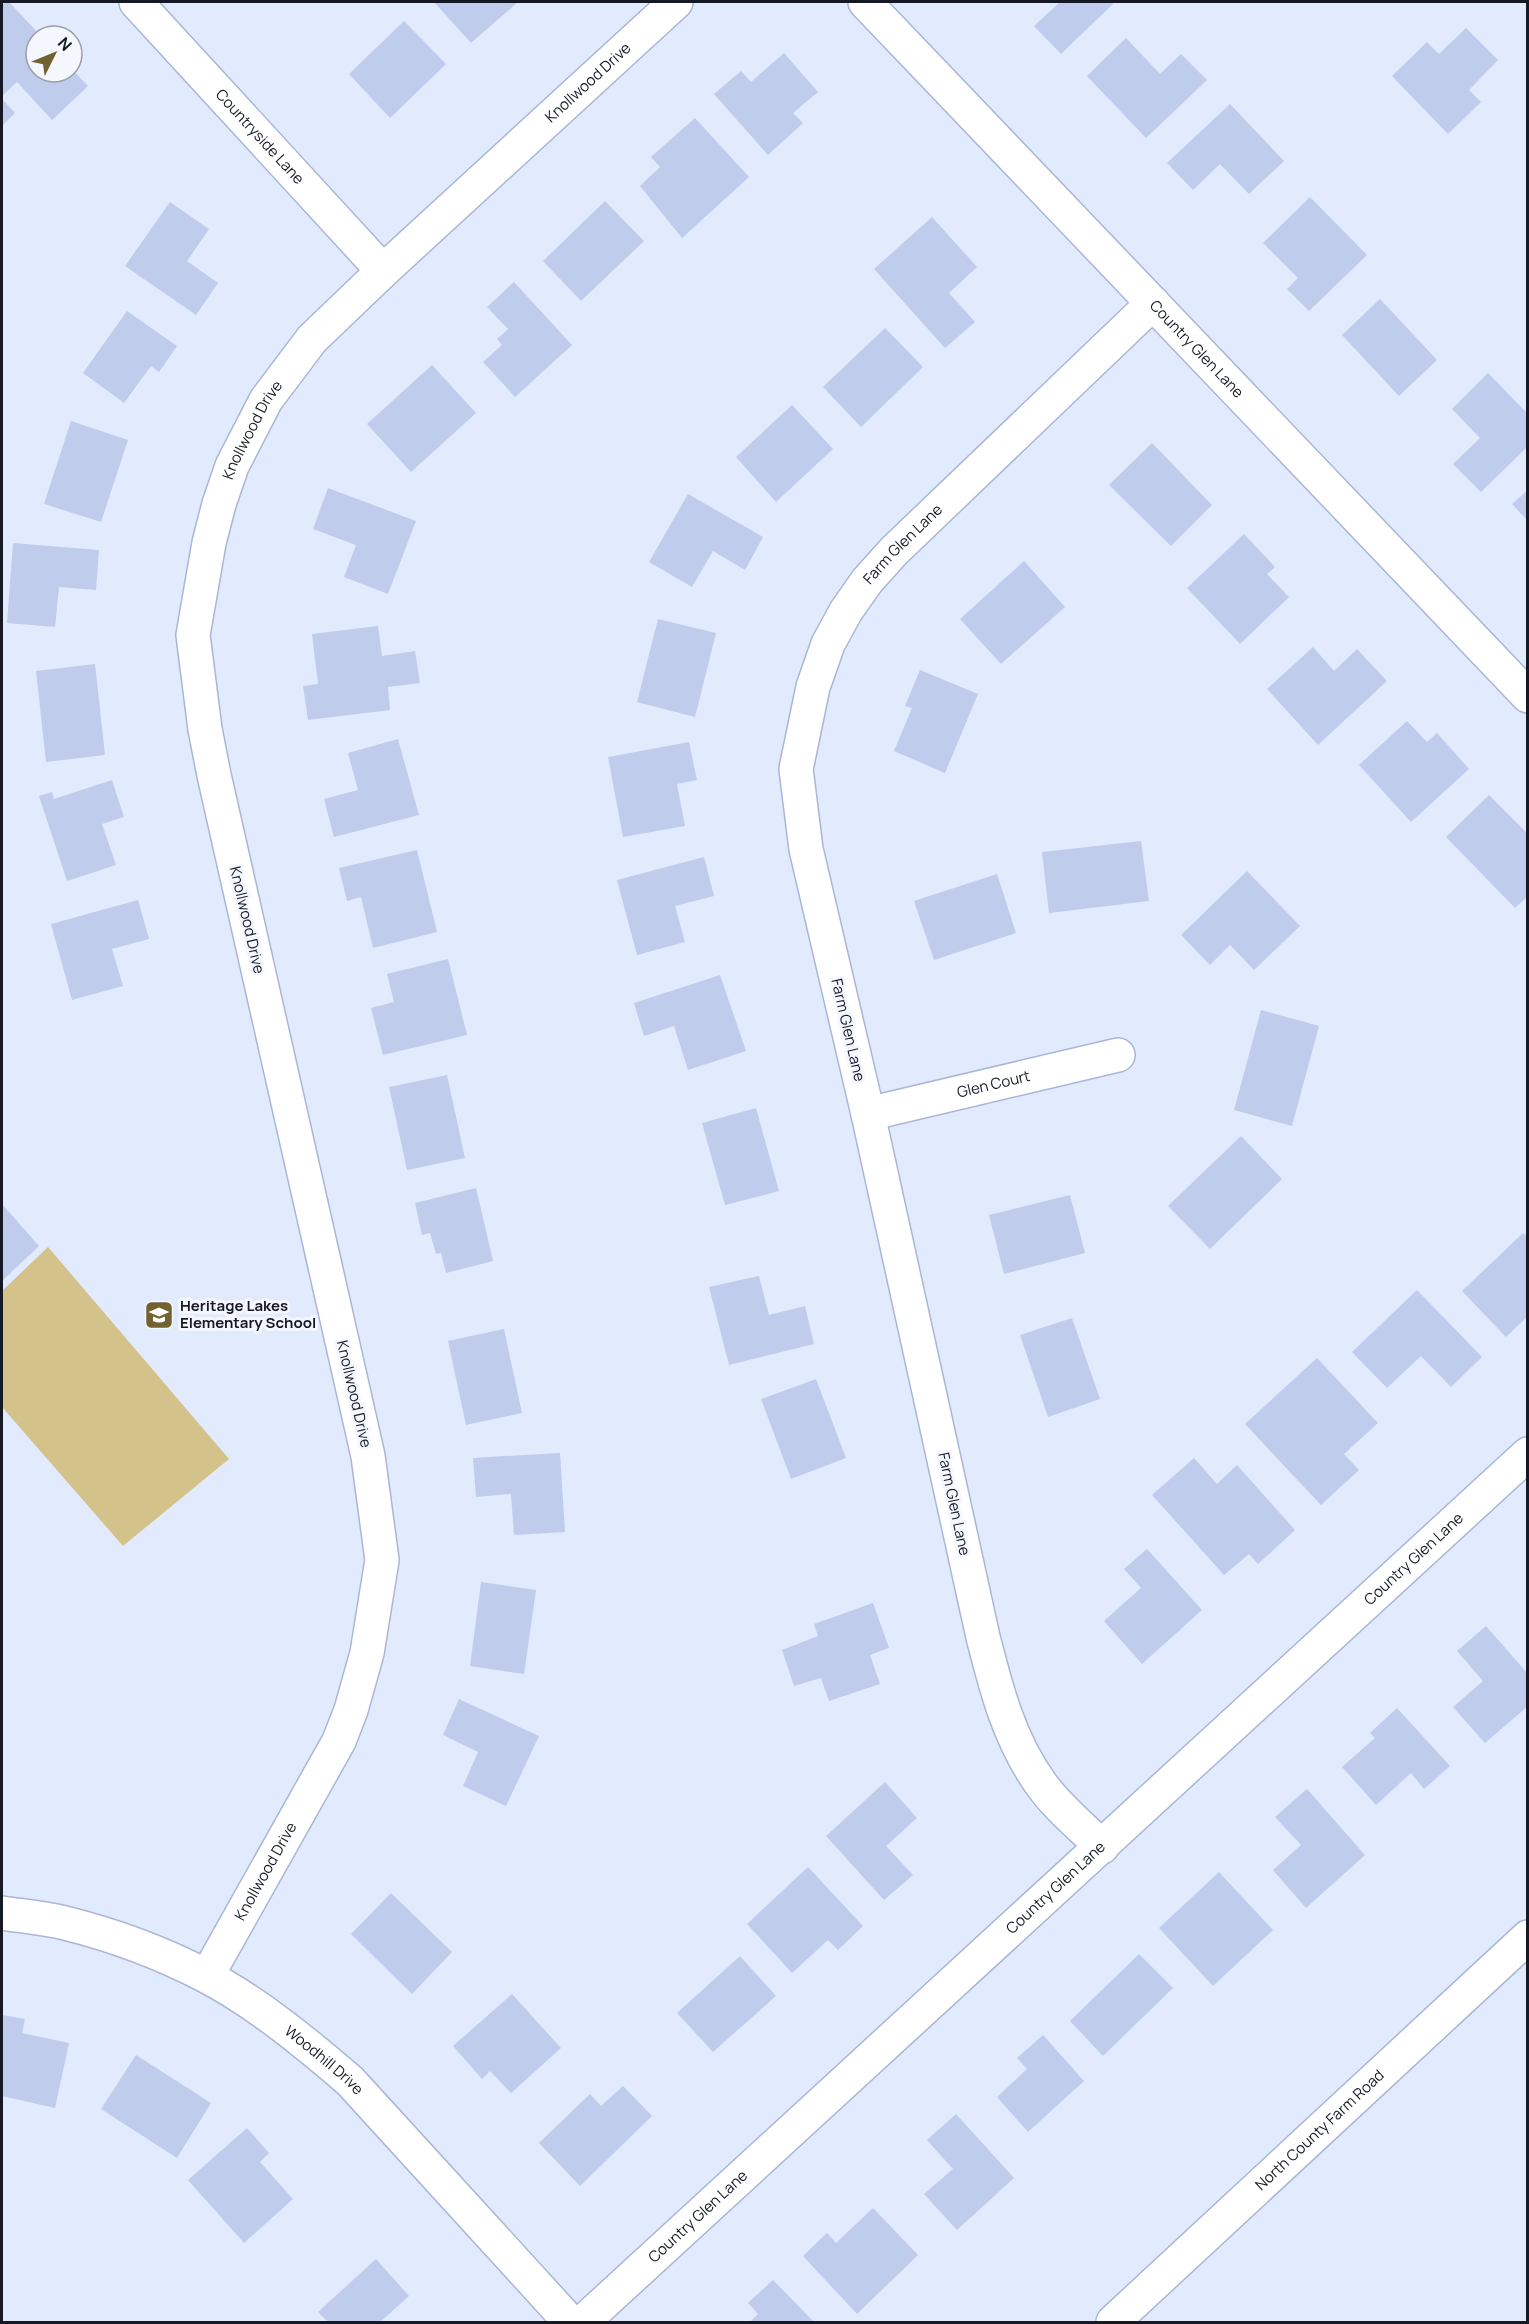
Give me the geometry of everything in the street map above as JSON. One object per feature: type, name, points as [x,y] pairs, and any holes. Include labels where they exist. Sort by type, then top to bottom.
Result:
[{"type":"street","name":"Countryside Lane","points":[[136,2],[383,271]]},
{"type":"street","name":"Knollwood Drive","points":[[207,1976],[339,1741],[351,1710],[367,1653],[382,1560],[368,1456],[205,729],[193,635],[209,543],[232,466],[266,400],[312,339],[676,2]]},
{"type":"street","name":"Country Glen Lane","points":[[865,2],[1527,696]]},
{"type":"street","name":"Farm Glen Lane","points":[[1102,1848],[1042,1785],[1024,1757],[998,1696],[868,1114],[806,849],[796,769],[813,687],[828,644],[846,610],[867,581],[894,551],[1153,303]]},
{"type":"street","name":"Glen Court","points":[[868,1114],[1118,1055]]},
{"type":"street","name":"Country Glen Lane","points":[[583,2322],[1102,1848],[1527,1454]]},
{"type":"street","name":"Woodhill Drive","points":[[2,1913],[64,1923],[128,1942],[207,1976],[268,2016],[350,2081],[570,2322]]},
{"type":"street","name":"North County Farm Road","points":[[1113,2322],[1527,1937]]},
{"type":"shaded area","points":[[48,1247],[229,1459],[123,1546],[2,1407],[2,1291]]},
{"type":"building","points":[[9,2],[30,24],[24,24],[24,84],[84,84],[84,82],[88,86],[52,120],[17,82],[2,96],[2,5]]},
{"type":"building","points":[[434,2],[518,2],[471,43]]},
{"type":"building","points":[[1060,2],[1115,2],[1061,54],[1034,26]]},
{"type":"building","points":[[404,21],[446,64],[390,118],[349,74]]},
{"type":"building","points":[[1466,28],[1498,60],[1469,90],[1481,102],[1448,134],[1392,76],[1427,42],[1439,54]]},
{"type":"building","points":[[1126,38],[1160,74],[1181,54],[1207,80],[1146,138],[1087,76]]},
{"type":"building","points":[[784,53],[818,92],[793,113],[803,123],[768,155],[714,94],[741,71],[751,82]]},
{"type":"building","points":[[2,99],[15,113],[2,126]]},
{"type":"building","points":[[1230,104],[1284,161],[1249,194],[1220,164],[1193,190],[1167,163]]},
{"type":"building","points":[[695,118],[749,177],[682,238],[640,186],[660,167],[651,157]]},
{"type":"building","points":[[1310,197],[1367,255],[1309,311],[1287,289],[1298,278],[1263,243]]},
{"type":"building","points":[[605,201],[644,241],[581,301],[543,261]]},
{"type":"building","points":[[170,202],[209,229],[187,261],[218,283],[196,315],[125,266]]},
{"type":"building","points":[[932,217],[977,267],[949,293],[975,322],[945,348],[874,269]]},
{"type":"building","points":[[514,282],[572,345],[515,397],[483,362],[502,345],[497,339],[508,329],[487,307]]},
{"type":"building","points":[[1380,299],[1437,360],[1399,396],[1342,335]]},
{"type":"building","points":[[127,311],[177,346],[159,372],[151,366],[124,403],[83,373]]},
{"type":"building","points":[[885,328],[923,367],[861,427],[823,387]]},
{"type":"building","points":[[432,365],[476,413],[411,472],[367,424]]},
{"type":"building","points":[[1488,373],[1528,414],[1528,446],[1481,492],[1453,464],[1480,438],[1452,409]]},
{"type":"building","points":[[792,405],[833,449],[776,502],[736,457]]},
{"type":"building","points":[[71,421],[128,440],[101,522],[44,504]]},
{"type":"building","points":[[1152,443],[1212,505],[1171,546],[1109,485]]},
{"type":"building","points":[[328,488],[416,521],[388,594],[344,577],[356,545],[313,529]]},
{"type":"building","points":[[1528,490],[1528,521],[1512,504]]},
{"type":"building","points":[[688,494],[763,537],[745,570],[713,551],[692,587],[649,562]]},
{"type":"building","points":[[1244,534],[1275,567],[1267,574],[1289,597],[1240,644],[1187,588]]},
{"type":"building","points":[[13,543],[99,550],[96,590],[59,587],[55,627],[7,623]]},
{"type":"building","points":[[1024,561],[1065,607],[1001,664],[960,619]]},
{"type":"building","points":[[658,619],[716,633],[695,717],[637,702]]},
{"type":"building","points":[[378,626],[382,656],[415,651],[420,683],[388,687],[390,710],[308,720],[303,686],[318,684],[312,634]]},
{"type":"building","points":[[1313,647],[1334,671],[1357,649],[1387,681],[1318,745],[1267,689]]},
{"type":"building","points":[[95,664],[105,755],[46,762],[36,671]]},
{"type":"building","points":[[920,670],[978,694],[945,773],[894,751],[912,708],[905,706]]},
{"type":"building","points":[[1407,721],[1427,742],[1437,733],[1469,769],[1411,822],[1359,765]]},
{"type":"building","points":[[398,739],[419,815],[334,837],[324,799],[358,790],[348,753]]},
{"type":"building","points":[[689,742],[697,780],[677,784],[685,826],[623,837],[608,757]]},
{"type":"building","points":[[112,780],[124,817],[102,824],[116,865],[67,881],[39,796],[52,792],[54,799]]},
{"type":"building","points":[[1489,795],[1528,834],[1528,896],[1515,908],[1446,837]]},
{"type":"building","points":[[1141,841],[1149,901],[1049,913],[1042,852]]},
{"type":"building","points":[[417,850],[437,932],[373,948],[361,897],[347,901],[339,868]]},
{"type":"building","points":[[704,857],[714,896],[675,906],[685,942],[637,955],[617,880]]},
{"type":"building","points":[[1247,871],[1300,926],[1254,970],[1230,945],[1210,965],[1181,935]]},
{"type":"building","points":[[997,874],[1016,933],[934,960],[914,901]]},
{"type":"building","points":[[138,900],[149,939],[112,949],[123,986],[72,1000],[51,924]]},
{"type":"building","points":[[448,959],[467,1035],[383,1055],[371,1008],[394,1002],[387,974]]},
{"type":"building","points":[[720,975],[746,1051],[688,1070],[674,1026],[644,1036],[634,1003]]},
{"type":"building","points":[[1261,1010],[1319,1026],[1292,1126],[1234,1110]]},
{"type":"building","points":[[447,1075],[465,1158],[407,1170],[389,1087]]},
{"type":"building","points":[[756,1108],[779,1191],[725,1205],[702,1123]]},
{"type":"building","points":[[1241,1136],[1282,1179],[1210,1249],[1168,1206]]},
{"type":"building","points":[[476,1188],[493,1261],[446,1273],[441,1253],[436,1254],[430,1233],[422,1235],[415,1203]]},
{"type":"building","points":[[1070,1195],[1085,1253],[1004,1274],[989,1215]]},
{"type":"building","points":[[2,1204],[39,1246],[2,1281]]},
{"type":"building","points":[[1523,1233],[1528,1237],[1528,1316],[1506,1337],[1462,1291]]},
{"type":"building","points":[[759,1276],[769,1315],[805,1306],[814,1344],[729,1365],[709,1287]]},
{"type":"building","points":[[1417,1290],[1482,1357],[1451,1387],[1421,1356],[1387,1388],[1352,1352]]},
{"type":"building","points":[[1072,1318],[1100,1399],[1048,1417],[1020,1335]]},
{"type":"building","points":[[504,1329],[522,1413],[466,1425],[448,1341]]},
{"type":"building","points":[[1317,1358],[1378,1423],[1344,1454],[1359,1470],[1321,1505],[1245,1424]]},
{"type":"building","points":[[816,1379],[846,1458],[791,1479],[761,1399]]},
{"type":"building","points":[[560,1453],[565,1532],[514,1535],[511,1494],[476,1497],[473,1458]]},
{"type":"building","points":[[1194,1458],[1217,1484],[1237,1465],[1295,1530],[1258,1564],[1249,1554],[1224,1575],[1152,1495]]},
{"type":"building","points":[[1147,1549],[1202,1610],[1142,1664],[1104,1621],[1141,1588],[1124,1569]]},
{"type":"building","points":[[481,1582],[536,1590],[524,1674],[470,1666]]},
{"type":"building","points":[[873,1603],[889,1648],[870,1655],[880,1684],[829,1701],[821,1678],[794,1686],[782,1650],[818,1636],[814,1624]]},
{"type":"building","points":[[1486,1626],[1528,1674],[1528,1706],[1485,1743],[1453,1707],[1483,1681],[1457,1651]]},
{"type":"building","points":[[459,1699],[539,1736],[506,1806],[463,1786],[478,1752],[443,1735]]},
{"type":"building","points":[[1397,1708],[1450,1766],[1424,1789],[1411,1773],[1376,1805],[1342,1767],[1375,1738],[1370,1733]]},
{"type":"building","points":[[885,1782],[917,1818],[886,1846],[913,1875],[884,1900],[826,1836]]},
{"type":"building","points":[[1307,1789],[1365,1855],[1306,1908],[1273,1870],[1301,1845],[1275,1817]]},
{"type":"building","points":[[808,1867],[863,1926],[838,1950],[828,1940],[792,1973],[747,1924]]},
{"type":"building","points":[[1219,1872],[1273,1930],[1213,1986],[1159,1928]]},
{"type":"building","points":[[391,1893],[452,1952],[412,1994],[351,1934]]},
{"type":"building","points":[[1139,1954],[1173,1988],[1103,2056],[1070,2021]]},
{"type":"building","points":[[740,1956],[776,1996],[713,2052],[677,2013]]},
{"type":"building","points":[[512,1994],[561,2048],[511,2093],[490,2071],[482,2079],[453,2046]]},
{"type":"building","points":[[2,2015],[25,2019],[22,2033],[69,2043],[55,2108],[2,2096]]},
{"type":"building","points":[[1043,2035],[1084,2081],[1028,2132],[997,2097],[1027,2069],[1017,2058]]},
{"type":"building","points":[[136,2055],[211,2103],[177,2158],[101,2109]]},
{"type":"building","points":[[623,2086],[652,2116],[580,2186],[539,2143],[590,2094],[601,2106]]},
{"type":"building","points":[[956,2114],[1014,2178],[957,2230],[924,2194],[953,2169],[927,2140]]},
{"type":"building","points":[[247,2128],[269,2153],[260,2162],[293,2199],[244,2243],[188,2180]]},
{"type":"building","points":[[873,2208],[918,2255],[857,2314],[803,2256],[827,2233],[836,2243]]},
{"type":"building","points":[[376,2259],[409,2296],[380,2322],[328,2322],[318,2312]]},
{"type":"building","points":[[773,2280],[814,2322],[750,2322],[758,2314],[748,2303]]},
{"type":"place","name":"Heritage Lakes Elementary School","points":[[159,1315]]}]
